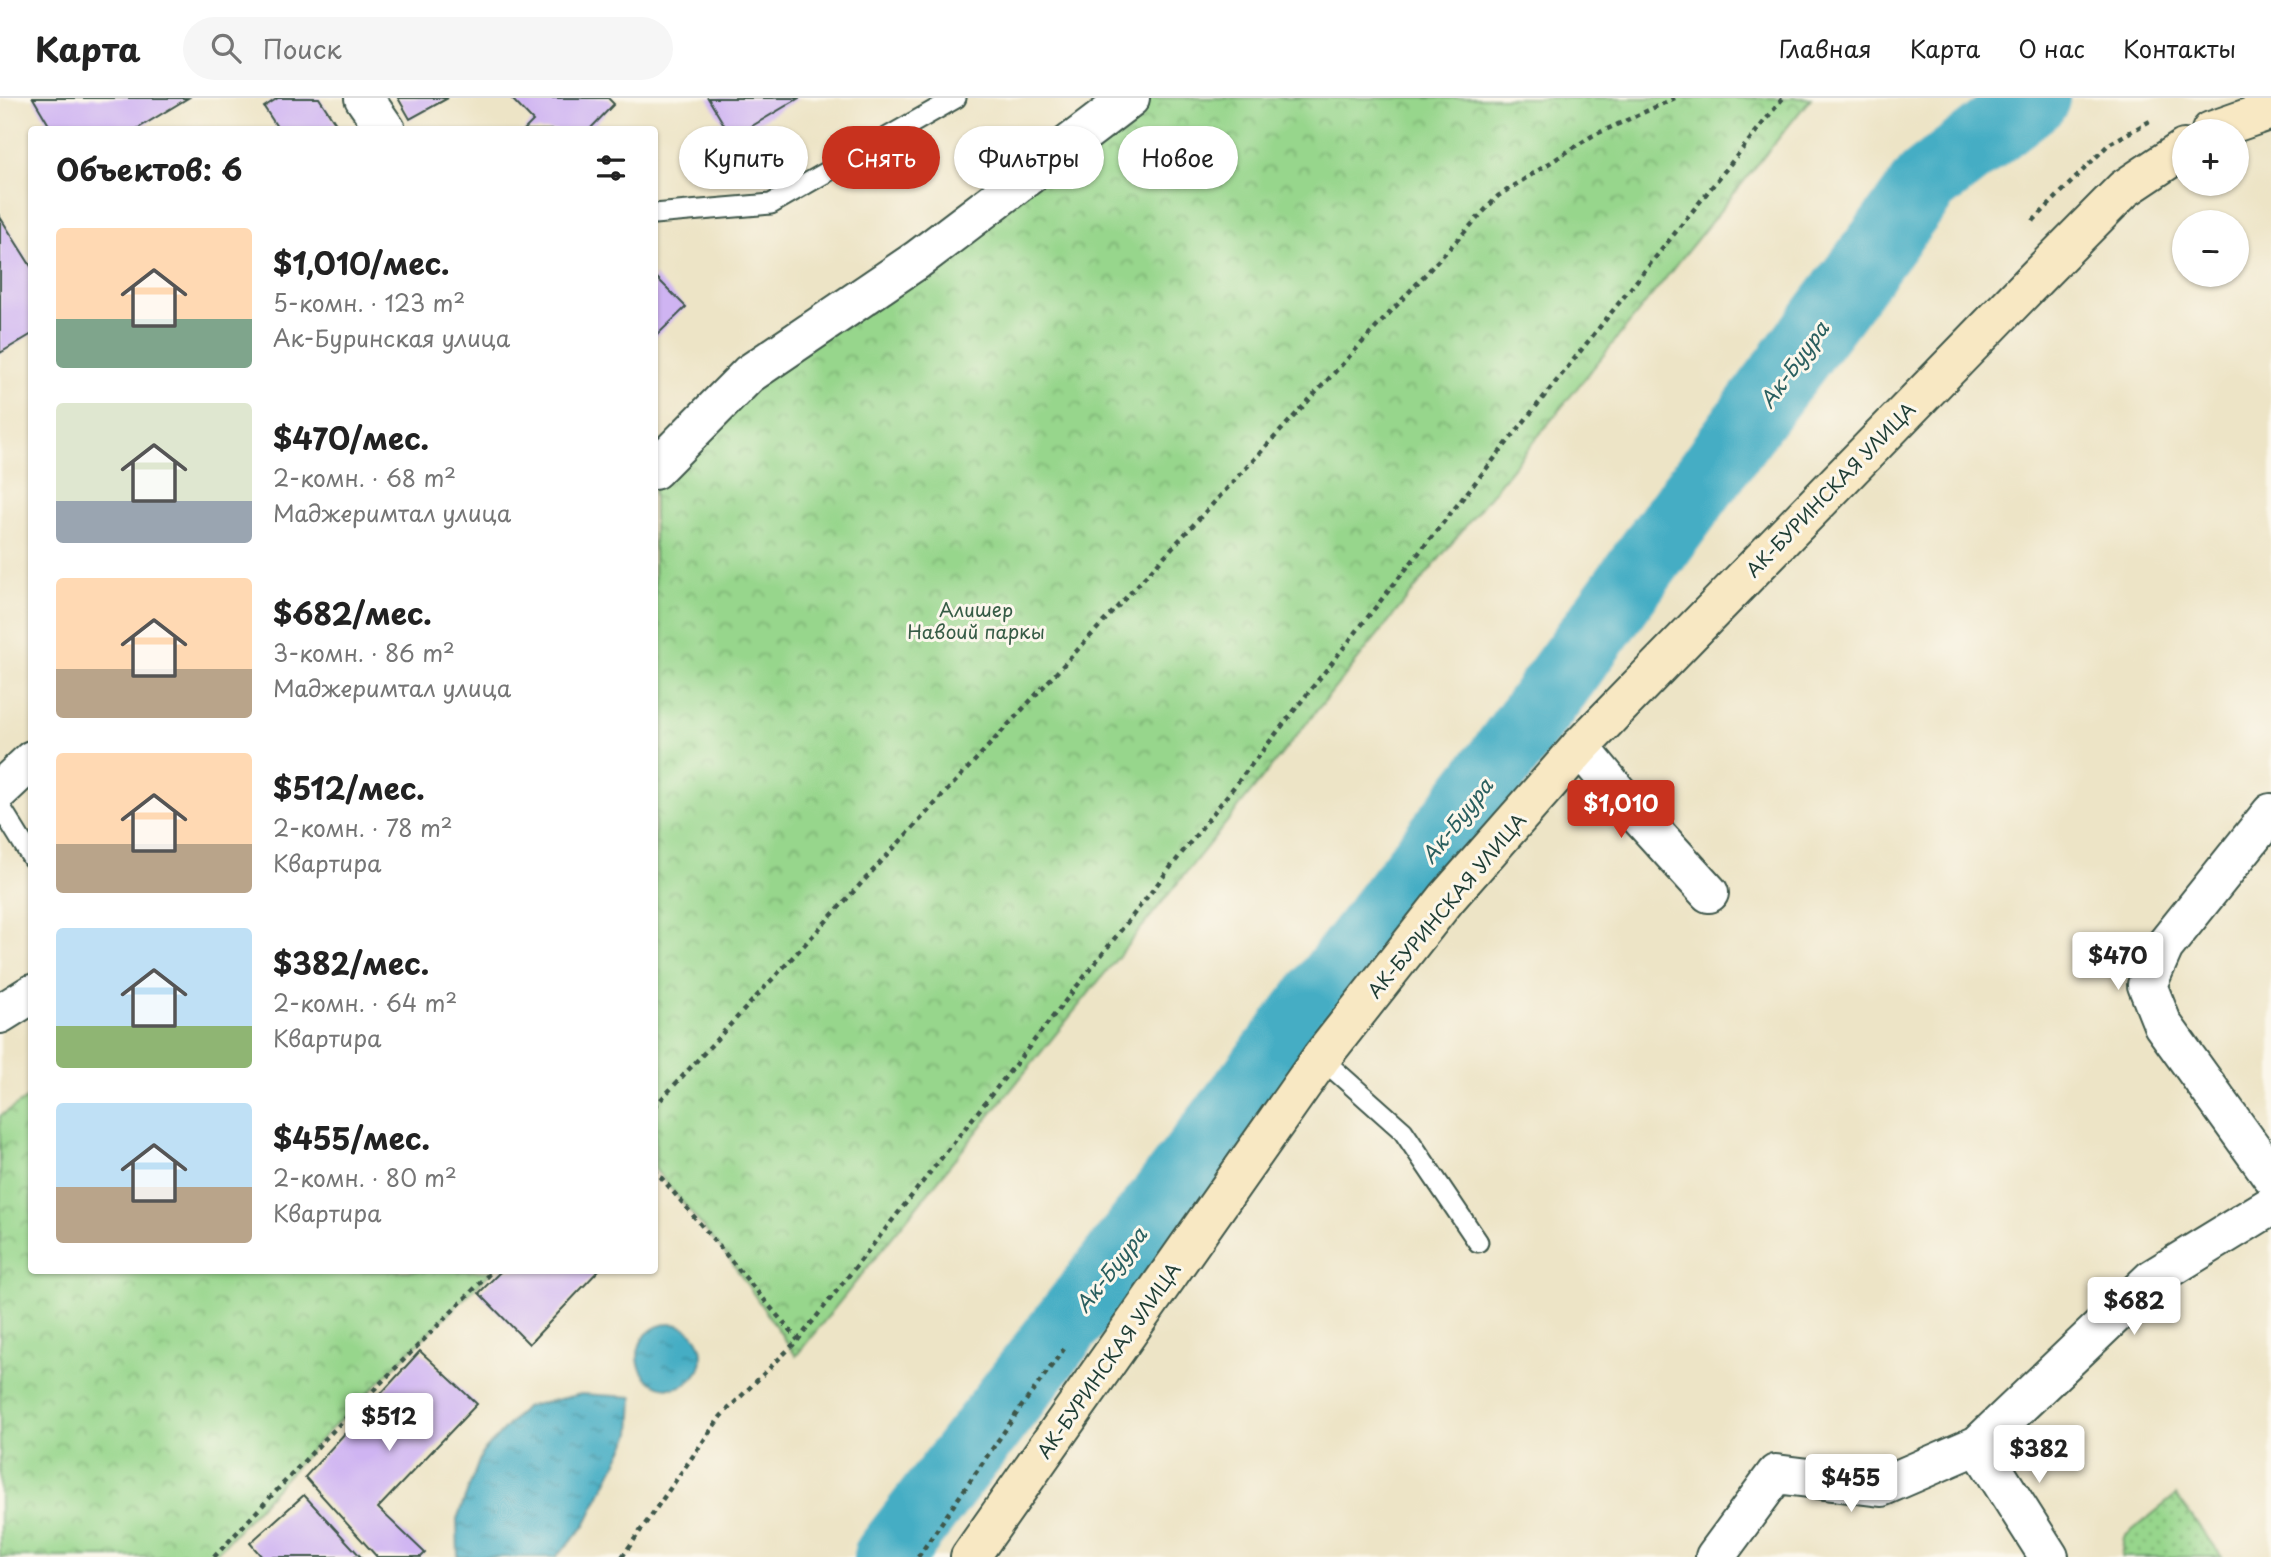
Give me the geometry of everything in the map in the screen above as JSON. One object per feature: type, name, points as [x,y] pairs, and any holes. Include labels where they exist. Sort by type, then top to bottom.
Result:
[{"type":"street","points":[[364,98],[383,126]]},
{"type":"street","points":[[658,466],[748,374],[917,260],[1130,98]]},
{"type":"street","points":[[2245,119],[2271,110]]},
{"type":"street","name":"АК-БУРИНСКАЯ УЛИЦА","points":[[970,1557],[1321,1058],[1447,898],[1580,747],[2124,189],[2172,157]]},
{"type":"street","points":[[1580,747],[1709,893]]},
{"type":"street","points":[[0,790],[28,764]]},
{"type":"street","points":[[2271,813],[2164,947],[2147,985],[2163,1025],[2271,1175]]},
{"type":"street","points":[[0,1014],[28,996]]},
{"type":"street","points":[[1714,1557],[1776,1474],[1881,1487],[1978,1445],[2152,1279],[2271,1206]]},
{"type":"street","points":[[1978,1445],[2049,1557]]},
{"type":"lane","points":[[658,214],[771,204],[956,98]]},
{"type":"lane","points":[[0,806],[28,852]]},
{"type":"lane","points":[[1321,1058],[1403,1130],[1478,1242]]},
{"type":"path","points":[[658,1103],[1498,196],[1592,136],[1675,98]]},
{"type":"path","points":[[622,1557],[720,1416],[798,1340],[1395,583],[1783,98]]},
{"type":"path","points":[[658,1174],[798,1340]]},
{"type":"path","points":[[214,1557],[324,1440],[489,1274]]},
{"type":"green space","name":"Алишер Навоий паркы","points":[[1132,98],[1811,98],[796,1356],[731,1261],[658,1173],[658,484],[746,391],[1012,189],[1104,189],[1104,126],[1095,126]]},
{"type":"green space","points":[[28,1098],[28,1274],[489,1274],[318,1442],[213,1557],[0,1557],[0,1116]]},
{"type":"green space","points":[[2176,1495],[2222,1557],[2121,1557],[2124,1537]]},
{"type":"water","points":[[664,1324],[676,1324],[693,1333],[700,1344],[700,1368],[693,1379],[676,1388],[664,1388],[652,1383],[643,1374],[638,1362],[638,1350],[643,1338],[652,1329]]},
{"type":"water","points":[[581,1394],[633,1397],[631,1434],[584,1527],[556,1557],[458,1557],[457,1519],[482,1453],[525,1407]]},
{"type":"building","points":[[33,98],[188,98],[142,126],[50,126]]},
{"type":"building","points":[[278,98],[319,98],[337,126],[276,126],[264,107]]},
{"type":"building","points":[[398,98],[448,98],[410,119]]},
{"type":"building","points":[[511,98],[608,98],[614,104],[593,126],[528,126],[533,121]]},
{"type":"building","points":[[708,98],[799,98],[752,126],[725,126]]},
{"type":"building","points":[[0,217],[28,262],[28,336],[0,353]]},
{"type":"building","points":[[658,279],[686,307],[658,334]]},
{"type":"building","points":[[498,1274],[595,1274],[529,1344],[479,1293]]},
{"type":"building","points":[[420,1351],[477,1404],[378,1508],[425,1553],[421,1557],[377,1557],[305,1477]]},
{"type":"building","points":[[304,1495],[361,1557],[262,1557],[250,1543]]},
{"type":"waterway","name":"Ак-Буура","points":[[888,1557],[1502,759],[1721,458],[1927,182],[2035,98]]}]
